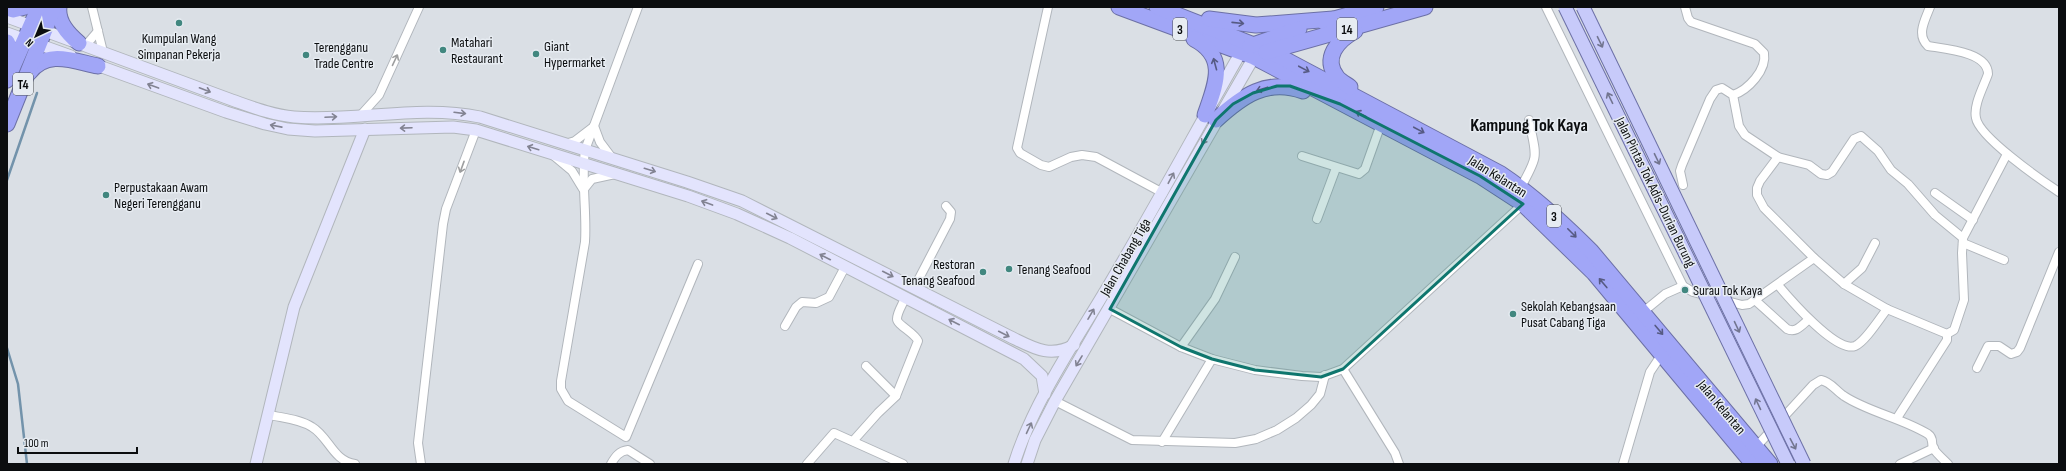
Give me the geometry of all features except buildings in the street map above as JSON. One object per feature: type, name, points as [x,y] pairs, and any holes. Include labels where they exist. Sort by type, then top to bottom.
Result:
[{"type":"highway","points":[[7,8],[13,10],[25,7]]},
{"type":"highway","name":"T4","points":[[38,34],[39,7]]},
{"type":"highway","name":"T4","points":[[7,124],[25,78],[38,34],[54,7]]},
{"type":"highway","points":[[59,7],[61,21],[66,31],[82,44]]},
{"type":"highway","name":"3","points":[[1119,7],[1249,51]]},
{"type":"highway","points":[[1158,7],[1214,20],[1250,24],[1275,25],[1333,20]]},
{"type":"highway","name":"3","points":[[1158,7],[1249,51]]},
{"type":"highway","name":"14","points":[[1249,51],[1333,20],[1376,7]]},
{"type":"highway","name":"14","points":[[1269,51],[1425,7]]},
{"type":"highway","points":[[1374,106],[1337,77],[1332,68],[1331,58],[1334,49],[1339,42],[1349,34],[1389,17]]},
{"type":"highway","points":[[1161,22],[1199,42],[1213,57],[1217,73],[1217,81],[1211,118]]},
{"type":"highway","name":"T4","points":[[7,80],[25,40],[38,34]]},
{"type":"highway","points":[[7,42],[11,50],[11,59],[7,70]]},
{"type":"highway","name":"Jalan Kelantan","points":[[1249,51],[1269,51],[1374,106],[1521,187],[1563,223],[1591,251],[1770,464]]},
{"type":"highway","name":"Jalan Kelantan","points":[[1249,51],[1340,104],[1480,176],[1523,204],[1594,273],[1753,464]]},
{"type":"highway","points":[[25,78],[35,65],[50,58],[100,59]]},
{"type":"highway","points":[[1211,118],[1242,98],[1260,90],[1278,86],[1290,86],[1340,104]]},
{"type":"main road","name":"Jalan Pintas Tok Adis-Durian Burung","points":[[1565,7],[1788,464]]},
{"type":"main road","name":"Jalan Pintas Tok Adis-Durian Burung","points":[[1583,7],[1804,464]]},
{"type":"main road","points":[[7,17],[38,34],[226,112],[265,124],[315,131],[453,126],[476,130],[618,174],[737,214],[790,238],[1024,359],[1042,376],[1045,394]]},
{"type":"main road","points":[[7,33],[25,40]]},
{"type":"main road","points":[[38,34],[82,44],[100,59],[268,112],[292,117],[316,118],[463,114],[585,150],[742,201],[973,318],[1040,350],[1054,352],[1063,351],[1074,345]]},
{"type":"main road","name":"Jalan Chabang Tiga","points":[[1027,464],[1035,440],[1055,401],[1110,309],[1211,118],[1249,51]]},
{"type":"main road","name":"Jalan Chabang Tiga","points":[[1014,464],[1018,452],[1045,394],[1163,192],[1211,118]]},
{"type":"main road","points":[[256,464],[270,415],[294,307],[365,129]]},
{"type":"main road","points":[[968,330],[973,318]]},
{"type":"street","points":[[92,7],[98,31],[100,59]]},
{"type":"street","points":[[360,116],[371,106],[379,95],[419,7]]},
{"type":"street","points":[[638,7],[585,150],[583,163],[587,220],[585,242],[561,389],[568,401],[626,437],[698,264]]},
{"type":"street","points":[[1048,7],[1017,148],[1020,152],[1041,165],[1049,167],[1082,155],[1096,157],[1163,192]]},
{"type":"street","points":[[1546,7],[1683,286],[1693,292],[1742,305],[1756,301],[1814,258]]},
{"type":"street","points":[[1685,7],[1688,18],[1691,22],[1755,44],[1764,52],[1764,62],[1758,73],[1744,90],[1733,95]]},
{"type":"street","points":[[1930,7],[1921,34],[1923,41],[1928,46],[1974,56],[1985,62],[1988,74],[1976,110],[1977,122],[2007,154],[2059,192]]},
{"type":"street","points":[[82,44],[98,31]]},
{"type":"street","points":[[1683,184],[1680,171],[1682,165],[1713,92],[1719,88],[1722,88],[1733,95],[1739,126],[1745,135],[1778,157],[1810,165],[1821,174],[1827,175],[1832,172],[1854,139],[1861,136],[1878,151],[1891,170],[1908,184],[1935,215],[1963,241],[2004,260]]},
{"type":"street","points":[[1521,187],[1536,157],[1529,120]]},
{"type":"street","points":[[1302,156],[1358,174],[1365,169],[1381,124]]},
{"type":"street","points":[[565,144],[578,139],[594,126]]},
{"type":"street","points":[[594,126],[600,142],[613,159]]},
{"type":"street","points":[[421,464],[418,443],[443,224],[446,209],[476,130]]},
{"type":"street","points":[[549,152],[569,168],[584,190]]},
{"type":"street","points":[[1947,334],[1954,330],[1964,300],[1963,241],[2007,154]]},
{"type":"street","points":[[1778,157],[1760,181],[1757,188],[1757,196],[1764,208],[1814,258],[1844,284],[1887,309],[1947,334]]},
{"type":"street","points":[[1317,219],[1336,168]]},
{"type":"street","points":[[584,190],[592,179],[618,174]]},
{"type":"street","points":[[1935,193],[1973,220]]},
{"type":"street","points":[[1110,309],[1181,348],[1212,359],[1255,370],[1302,376],[1325,375],[1343,369],[1523,204]]},
{"type":"street","points":[[914,288],[950,219],[951,212],[946,206]]},
{"type":"street","points":[[1844,284],[1862,268],[1875,243]]},
{"type":"street","points":[[1977,368],[1988,346],[1999,346],[2011,354],[2017,352],[2020,348],[2059,252]]},
{"type":"street","points":[[1181,348],[1214,299],[1235,257]]},
{"type":"street","points":[[785,326],[796,307],[802,302],[816,303],[828,297],[845,267]]},
{"type":"street","points":[[1778,284],[1808,320],[1842,345],[1851,347],[1856,346],[1887,309]]},
{"type":"street","points":[[1643,312],[1665,294],[1683,286]]},
{"type":"street","points":[[853,441],[878,413],[896,396],[918,340],[916,336],[898,323],[897,318],[905,298]]},
{"type":"street","points":[[1756,301],[1787,329],[1792,331],[1796,330],[1808,320]]},
{"type":"street","points":[[1897,418],[1947,340],[1947,334]]},
{"type":"street","points":[[1623,464],[1650,372],[1662,354]]},
{"type":"street","points":[[1162,442],[1212,359]]},
{"type":"street","points":[[866,366],[896,396]]},
{"type":"street","points":[[1343,369],[1394,453],[1399,464]]},
{"type":"street","points":[[1055,401],[1132,440],[1235,443],[1256,439],[1276,430],[1311,405],[1323,390],[1325,375]]},
{"type":"street","points":[[1756,447],[1812,384],[1821,380],[1829,384],[1843,396],[1897,418],[1929,435],[1933,439],[1934,448],[1948,464]]},
{"type":"street","points":[[270,415],[311,426],[320,433],[341,459],[355,464]]},
{"type":"street","points":[[807,464],[834,433],[903,464]]},
{"type":"street","points":[[1900,464],[1934,448]]},
{"type":"street","points":[[611,464],[616,456],[624,450],[628,450],[650,464]]},
{"type":"highlighted area","points":[[1277,86],[1290,86],[1340,104],[1480,176],[1523,204],[1343,369],[1321,377],[1255,370],[1212,359],[1181,347],[1110,309],[1216,120],[1233,104],[1253,93]]},
{"type":"waterway","points":[[7,180],[37,93]]},
{"type":"waterway","points":[[7,348],[18,384],[27,464]]},
{"type":"place","name":"Kumpulan Wang Simpanan Pekerja","points":[[179,23]]},
{"type":"place","name":"Matahari Restaurant","points":[[443,50]]},
{"type":"place","name":"Giant Hypermarket","points":[[536,54]]},
{"type":"place","name":"Terengganu Trade Centre","points":[[306,55]]},
{"type":"place","name":"Perpustakaan Awam Negeri Terengganu","points":[[106,195]]},
{"type":"place","name":"Tenang Seafood","points":[[1009,269]]},
{"type":"place","name":"Restoran Tenang Seafood","points":[[983,272]]},
{"type":"place","name":"Surau Tok Kaya","points":[[1685,290]]},
{"type":"place","name":"Sekolah Kebangsaan Pusat Cabang Tiga","points":[[1513,314]]},
{"type":"district","name":"Kampung Tok Kaya","points":[[1529,125]]}]
